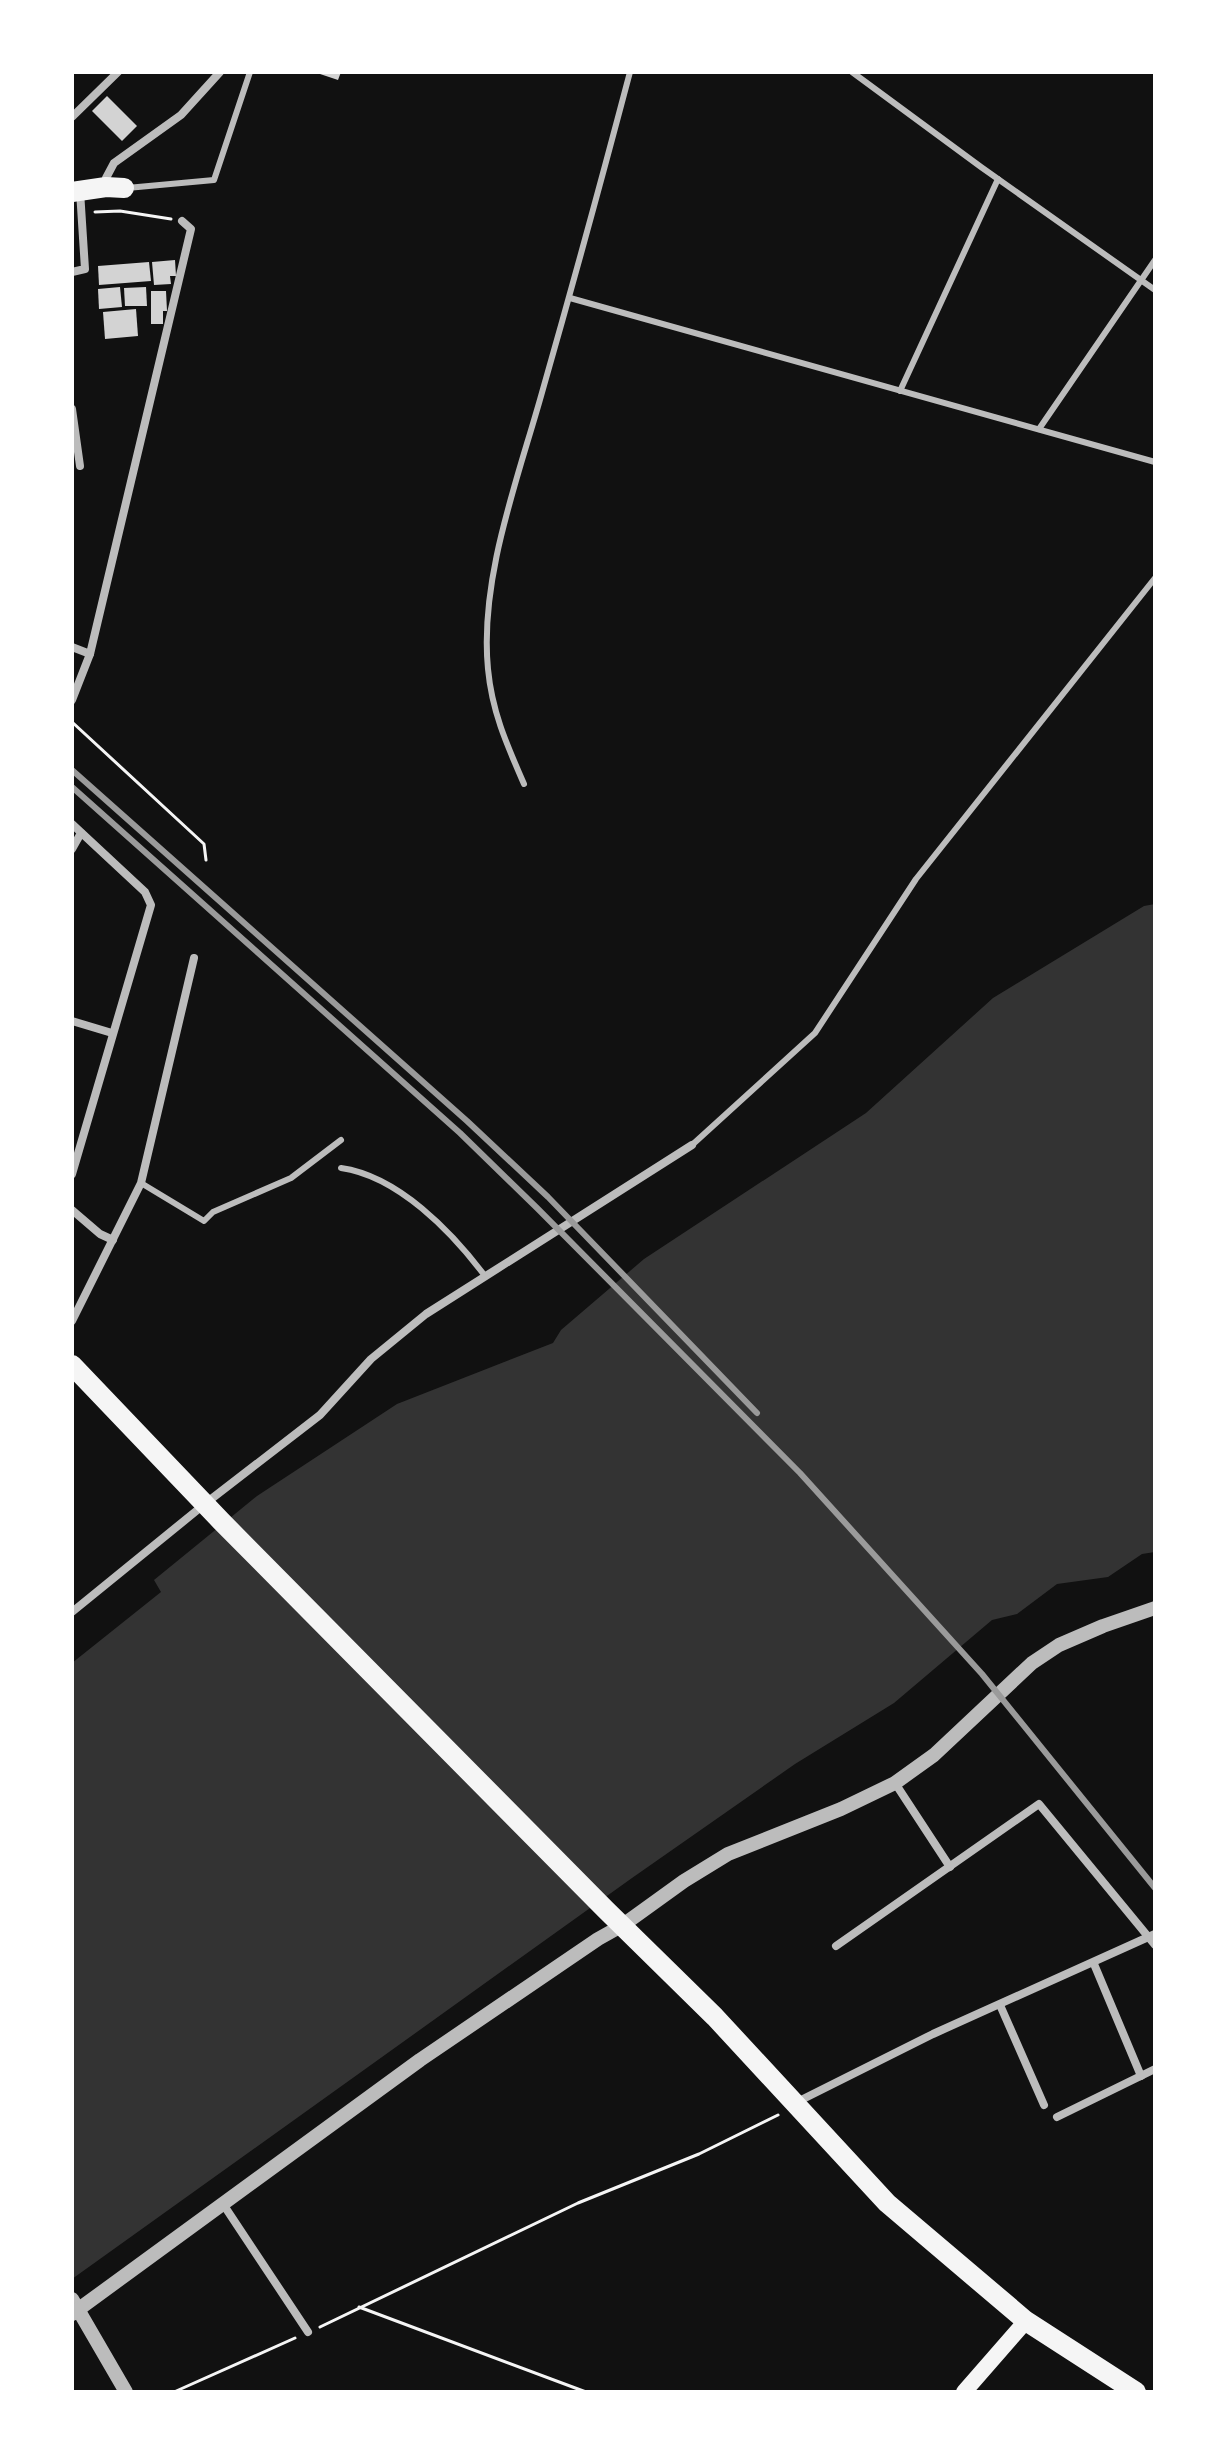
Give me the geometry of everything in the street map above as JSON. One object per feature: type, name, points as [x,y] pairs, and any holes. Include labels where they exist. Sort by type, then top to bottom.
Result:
[{"type":"highway","points":[[76,192],[115,188]]},
{"type":"highway","points":[[72,1365],[221,1521],[715,2017],[887,2203],[1026,2321],[1136,2392]]},
{"type":"main road","points":[[964,2392],[1026,2321]]},
{"type":"street","points":[[72,117],[118,72]]},
{"type":"street","points":[[115,188],[106,178],[114,163],[181,115],[220,72]]},
{"type":"street","points":[[72,272],[85,269],[83,212],[76,192]]},
{"type":"street","points":[[72,700],[90,654],[191,229],[182,221]]},
{"type":"street","points":[[72,409],[80,466]]},
{"type":"street","points":[[72,647],[90,654]]},
{"type":"street","points":[[72,824],[145,892],[151,905],[72,1174]]},
{"type":"street","points":[[72,849],[81,833]]},
{"type":"street","points":[[72,1321],[141,1183],[194,958]]},
{"type":"street","points":[[72,1021],[112,1033]]},
{"type":"street","points":[[72,1612],[320,1415],[371,1359],[426,1314],[692,1145]]},
{"type":"street","points":[[72,1210],[100,1234],[113,1240]]},
{"type":"street","points":[[126,2392],[74,2307],[223,2204],[420,2060],[684,1881],[728,1854],[841,1809],[895,1783],[934,1755],[1032,1663],[1059,1645],[1155,1608]]},
{"type":"street","points":[[895,1783],[950,1867]]},
{"type":"street","points":[[796,2103],[933,2034],[1153,1939],[1039,1804],[836,1946]]},
{"type":"street","points":[[1094,1964],[1141,2076]]},
{"type":"street","points":[[1000,2005],[1044,2105]]},
{"type":"street","points":[[1057,2117],[1155,2069]]},
{"type":"street","points":[[223,2204],[308,2332]]},
{"type":"lane","points":[[115,188],[214,180],[250,72]]},
{"type":"lane","points":[[524,784],[497,722],[488,668],[488,599],[514,492],[630,72]]},
{"type":"lane","points":[[852,72],[1155,290]]},
{"type":"lane","points":[[900,391],[998,179]]},
{"type":"lane","points":[[1039,429],[1155,260]]},
{"type":"lane","points":[[570,298],[1155,462]]},
{"type":"lane","points":[[692,1145],[815,1033],[916,879],[1155,578]]},
{"type":"lane","points":[[141,1183],[204,1221],[213,1212],[291,1178],[341,1140]]},
{"type":"lane","points":[[341,1168],[360,1171],[395,1190],[443,1227],[485,1276]]},
{"type":"path","points":[[83,212],[120,211],[182,221]]},
{"type":"path","points":[[72,722],[204,844],[206,860]]},
{"type":"path","points":[[174,2392],[308,2332],[578,2203],[699,2154],[783,2113],[796,2103]]},
{"type":"path","points":[[359,2307],[586,2392]]},
{"type":"shaded area","points":[[1155,904],[1155,1552],[1142,1554],[1108,1577],[1057,1584],[1017,1614],[992,1620],[894,1703],[795,1764],[632,1878],[72,2279],[72,1663],[161,1592],[154,1580],[257,1496],[397,1404],[553,1343],[561,1330],[644,1259],[866,1113],[993,998],[1144,906]]},
{"type":"building","points":[[314,72],[341,72],[338,80]]},
{"type":"building","points":[[107,96],[137,126],[122,141],[92,111]]},
{"type":"building","points":[[175,260],[176,276],[170,276],[171,284],[154,285],[152,262]]},
{"type":"building","points":[[149,262],[151,281],[99,285],[98,266]]},
{"type":"building","points":[[120,287],[122,307],[99,309],[98,289]]},
{"type":"building","points":[[146,287],[147,306],[125,306],[124,288]]},
{"type":"building","points":[[151,291],[166,291],[167,311],[163,311],[163,324],[151,324]]},
{"type":"building","points":[[136,309],[138,336],[105,339],[103,312]]},
{"type":"railway","points":[[72,770],[467,1121],[548,1197],[757,1413]]},
{"type":"railway","points":[[72,787],[460,1133],[800,1473],[982,1674],[1155,1888]]}]
